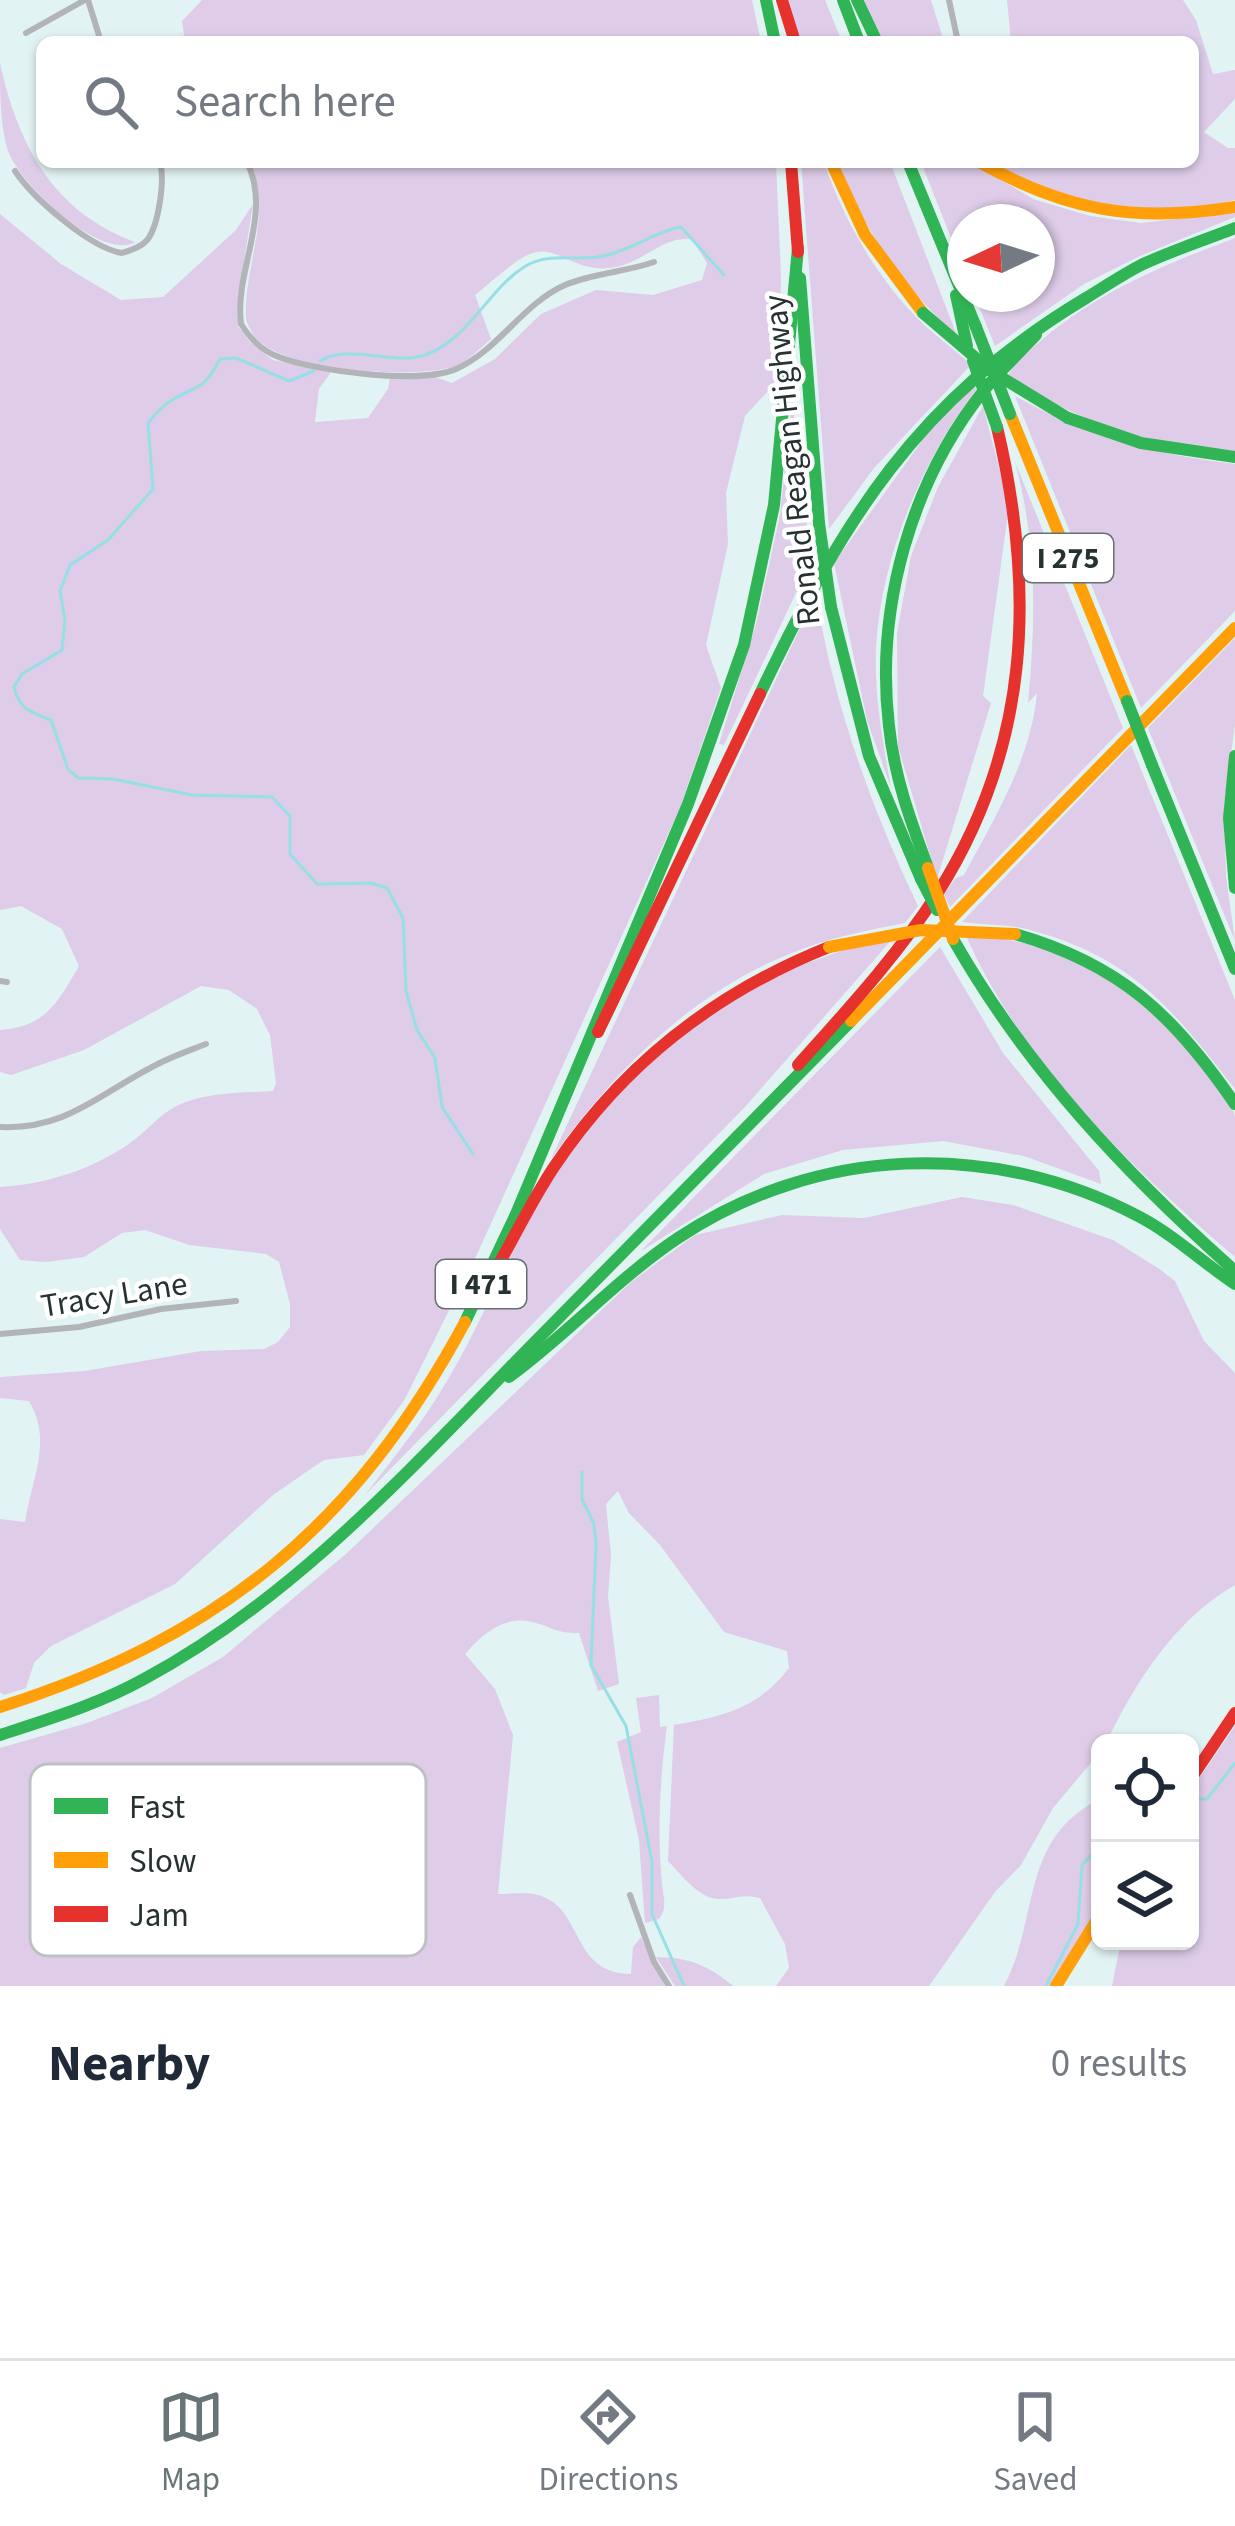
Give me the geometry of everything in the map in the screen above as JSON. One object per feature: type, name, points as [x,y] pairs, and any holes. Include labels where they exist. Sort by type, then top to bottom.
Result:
[{"type":"main road","points":[[766,0],[774,36]]},
{"type":"main road","points":[[782,0],[793,36]]},
{"type":"main road","points":[[843,0],[858,36]]},
{"type":"main road","points":[[857,0],[874,36]]},
{"type":"main road","name":"Ronald Reagan Highway","points":[[791,168],[819,523],[831,607],[857,722],[882,792],[953,939],[1005,1026],[1070,1113],[1136,1184],[1235,1271]]},
{"type":"main road","points":[[834,168],[865,236],[923,313],[970,357],[1068,418],[1166,449],[1235,457]]},
{"type":"main road","name":"I 275","points":[[910,168],[947,261]]},
{"type":"main road","points":[[990,168],[1042,196],[1092,211],[1160,217],[1235,207]]},
{"type":"main road","points":[[585,1053],[810,590],[854,514],[915,437],[963,386],[1012,345],[1140,266],[1235,228]]},
{"type":"main road","points":[[585,1053],[596,1017],[708,761],[749,628],[783,441],[798,248]]},
{"type":"main road","points":[[924,874],[902,800],[886,717],[886,645],[898,567],[927,483],[958,424],[987,383],[1063,310]]},
{"type":"main road","points":[[769,1105],[935,895],[977,819],[997,768],[1022,652],[1024,573],[1016,500],[960,312]]},
{"type":"main road","name":"I 275","points":[[969,312],[1235,969]]},
{"type":"main road","points":[[769,1105],[1235,628]]},
{"type":"main road","points":[[1235,756],[1229,838],[1235,888]]},
{"type":"main road","points":[[446,1355],[551,1171],[610,1092],[649,1053],[706,1008],[766,974],[829,947],[901,932],[964,928],[1056,945],[1102,965],[1154,1001],[1197,1048],[1235,1104]]},
{"type":"main road","name":"I 471","points":[[0,1707],[138,1657],[260,1581],[320,1525],[376,1462],[417,1406],[446,1355],[585,1053]]},
{"type":"main road","name":"I 471","points":[[0,1735],[55,1719],[131,1687],[237,1624],[331,1546],[769,1105]]},
{"type":"main road","points":[[483,1394],[553,1343],[661,1250],[720,1212],[791,1182],[868,1164],[976,1163],[1058,1181],[1138,1216],[1235,1285]]},
{"type":"main road","points":[[1199,1767],[1235,1713]]},
{"type":"main road","points":[[1056,1986],[1091,1930]]},
{"type":"street","points":[[26,33],[86,0],[99,36]]},
{"type":"street","points":[[949,0],[957,36]]},
{"type":"street","points":[[15,171],[32,192],[89,238],[122,253],[149,237],[161,187],[160,168]]},
{"type":"street","points":[[250,168],[256,204],[242,324],[263,349],[295,361],[394,375],[448,372],[470,361],[535,301],[567,284],[654,262]]},
{"type":"street","points":[[0,1127],[32,1128],[60,1120],[156,1064],[206,1044]]},
{"type":"street","name":"Tracy Lane","points":[[0,1334],[62,1329],[160,1309],[236,1301]]},
{"type":"street","points":[[630,1895],[654,1962],[669,1986]]},
{"type":"shaded area","points":[[202,0],[752,0],[760,36],[184,36],[182,21]]},
{"type":"shaded area","points":[[789,0],[825,0],[840,36],[798,36]]},
{"type":"shaded area","points":[[862,0],[931,0],[942,36],[881,36]]},
{"type":"shaded area","points":[[1007,0],[1183,0],[1196,20],[1213,74],[1235,70],[1235,99],[1204,132],[1235,148],[1235,200],[1169,209],[1108,205],[1050,189],[1001,168],[1199,168],[1199,36],[1010,36]]},
{"type":"shaded area","points":[[0,63],[36,168],[42,168],[82,213],[135,242],[102,241],[43,198],[7,148]]},
{"type":"shaded area","points":[[252,168],[776,168],[779,379],[745,416],[726,493],[728,544],[706,645],[721,688],[680,808],[478,1252],[405,1399],[364,1455],[324,1460],[312,1468],[273,1495],[175,1584],[51,1646],[34,1663],[26,1688],[4,1695],[0,1692],[0,1519],[25,1522],[40,1445],[29,1401],[0,1398],[0,1377],[85,1371],[201,1351],[264,1349],[278,1342],[290,1327],[290,1304],[279,1262],[266,1254],[189,1245],[145,1230],[122,1233],[84,1257],[20,1260],[0,1229],[0,1187],[51,1179],[100,1161],[184,1103],[222,1094],[273,1091],[276,1083],[270,1035],[257,1009],[229,990],[201,986],[84,1050],[11,1075],[0,1072],[0,1030],[40,1018],[79,966],[62,929],[21,906],[0,910],[0,214],[61,264],[121,300],[163,297],[236,230],[253,204],[238,326],[273,360],[331,372],[319,389],[315,422],[368,418],[388,389],[390,377],[432,376],[452,383],[495,359],[541,314],[596,290],[653,295],[702,280],[707,263],[692,239],[672,241],[616,267],[591,267],[536,252],[512,264],[475,295],[491,339],[458,365],[434,371],[379,372],[319,365],[269,348],[254,336],[246,320],[258,220]]},
{"type":"shaded area","points":[[801,168],[826,168],[850,224],[887,283],[969,367],[874,468],[829,529]]},
{"type":"shaded area","points":[[841,168],[892,168],[959,341],[921,299],[888,258]]},
{"type":"shaded area","points":[[923,168],[981,168],[1050,204],[947,204],[947,228]]},
{"type":"shaded area","points":[[1055,206],[1141,223],[1235,212],[1235,217],[1084,284],[1055,304]]},
{"type":"shaded area","points":[[1235,238],[1235,451],[1172,443],[1117,429],[1007,379],[1028,352],[1106,295]]},
{"type":"shaded area","points":[[981,312],[1044,312],[995,346]]},
{"type":"shaded area","points":[[975,385],[922,479],[886,579],[876,666],[891,788],[867,720],[834,563],[927,434]]},
{"type":"shaded area","points":[[1015,396],[1121,442],[1235,464],[1235,611],[1141,708]]},
{"type":"shaded area","points":[[792,399],[811,561],[724,745],[719,744],[756,624],[780,515]]},
{"type":"shaded area","points":[[983,406],[1009,506],[983,696],[991,703],[937,879],[898,746],[897,633],[911,556],[938,487]]},
{"type":"shaded area","points":[[1015,462],[1123,728],[950,907],[944,894],[964,875],[999,809],[1027,741],[1037,693],[1028,703],[1033,582]]},
{"type":"shaded area","points":[[816,594],[832,675],[856,754],[918,906],[905,923],[810,946],[759,968],[690,1011],[629,1065],[551,1159]]},
{"type":"shaded area","points":[[1235,638],[1235,725],[1224,804],[1226,876],[1235,941],[1148,728]]},
{"type":"shaded area","points":[[1131,745],[1235,1000],[1235,1089],[1169,1010],[1122,970],[1095,954],[1027,929],[962,922]]},
{"type":"shaded area","points":[[965,933],[1068,958],[1125,989],[1176,1034],[1226,1096],[1235,1117],[1235,1257],[1119,1149],[1047,1068],[1015,1025]]},
{"type":"shaded area","points":[[895,936],[744,1108],[365,1495],[448,1380],[555,1175],[622,1087],[660,1051],[743,993],[790,970]]},
{"type":"shaded area","points":[[940,947],[1003,1053],[1099,1171],[1101,1184],[1024,1156],[943,1141],[843,1150],[764,1174],[641,1251]]},
{"type":"shaded area","points":[[962,1197],[1013,1205],[1113,1240],[1158,1268],[1175,1281],[1204,1341],[1235,1373],[1235,1585],[1175,1634],[1111,1734],[1091,1734],[1091,1763],[1053,1808],[1021,1865],[995,1892],[929,1986],[776,1986],[789,1968],[785,1944],[760,1898],[711,1898],[668,1861],[674,1725],[723,1714],[765,1693],[789,1668],[787,1651],[724,1632],[660,1545],[629,1513],[618,1491],[606,1504],[611,1555],[608,1597],[619,1684],[598,1691],[579,1633],[532,1622],[512,1621],[494,1628],[465,1654],[495,1689],[513,1735],[498,1894],[534,1894],[553,1902],[587,1952],[611,1971],[631,1974],[633,1947],[641,1937],[665,1986],[0,1986],[0,1748],[152,1698],[223,1657],[346,1554],[631,1282],[695,1235],[782,1215],[864,1218]]},
{"type":"shaded area","points":[[659,1695],[660,1727],[667,1726],[660,1824],[664,1906],[659,1919],[645,1923],[639,1840],[617,1742],[641,1732],[636,1698]]},
{"type":"shaded area","points":[[1235,1726],[1235,1986],[1112,1986],[1119,1950],[1199,1950],[1199,1779]]},
{"type":"shaded area","points":[[1091,1805],[1091,1919],[1052,1986],[1004,1986],[1044,1858],[1074,1816]]},
{"type":"shaded area","points":[[656,1957],[697,1964],[733,1986],[675,1986]]},
{"type":"waterway","points":[[320,361],[345,354],[401,358],[428,354],[456,336],[524,267],[553,258],[604,256],[681,227],[724,275]]},
{"type":"waterway","points":[[314,371],[289,381],[236,358],[220,359],[203,383],[158,412],[148,423],[153,489],[108,540],[70,565],[60,591],[65,620],[62,650],[22,674],[14,687],[26,709],[51,720],[68,769],[78,778],[113,779],[192,795],[272,797],[290,816],[290,854],[317,884],[371,883],[387,888],[403,918],[406,991],[417,1030],[435,1058],[442,1107],[473,1154]]},
{"type":"waterway","points":[[582,1472],[582,1499],[594,1524],[596,1545],[591,1665],[626,1726],[652,1862],[652,1914],[684,1986]]},
{"type":"waterway","points":[[1199,1799],[1207,1799],[1235,1763]]},
{"type":"waterway","points":[[1046,1986],[1078,1924],[1082,1865],[1091,1856]]},
{"type":"traffic: fast","points":[[766,0],[774,36]]},
{"type":"traffic: fast","points":[[843,0],[857,36]]},
{"type":"traffic: fast","points":[[857,0],[874,36]]},
{"type":"traffic: fast","points":[[910,168],[976,327]]},
{"type":"traffic: fast","points":[[760,694],[855,519],[930,422],[975,378],[1086,298],[1141,265],[1235,228]]},
{"type":"traffic: fast","points":[[465,1322],[516,1214],[688,804],[744,645],[774,505],[798,248]]},
{"type":"traffic: fast","points":[[800,278],[819,523]]},
{"type":"traffic: fast","points":[[960,312],[967,346]]},
{"type":"traffic: fast","points":[[923,313],[991,371],[1068,418]]},
{"type":"traffic: fast","points":[[976,327],[1010,414]]},
{"type":"traffic: fast","points":[[928,868],[891,745],[886,681],[894,592],[918,505],[937,464],[985,389],[1036,335]]},
{"type":"traffic: fast","points":[[973,361],[997,427]]},
{"type":"traffic: fast","points":[[1068,418],[1141,443],[1235,457]]},
{"type":"traffic: fast","points":[[819,523],[831,607]]},
{"type":"traffic: fast","points":[[831,607],[869,756],[921,879]]},
{"type":"traffic: fast","points":[[1127,701],[1152,765]]},
{"type":"traffic: fast","points":[[1235,756],[1229,818],[1235,888]]},
{"type":"traffic: fast","points":[[1152,765],[1235,969]]},
{"type":"traffic: fast","points":[[921,879],[937,910]]},
{"type":"traffic: fast","points":[[1015,934],[1085,961],[1141,997],[1190,1044],[1235,1104]]},
{"type":"traffic: fast","points":[[953,939],[1013,1032],[1080,1117],[1235,1271]]},
{"type":"traffic: fast","points":[[0,1735],[144,1679],[252,1610],[302,1570],[396,1484],[851,1021]]},
{"type":"traffic: fast","points":[[509,1377],[678,1238],[732,1207],[788,1185],[846,1170],[965,1165],[1024,1174],[1082,1191],[1138,1216],[1235,1284]]},
{"type":"traffic: slow","points":[[834,168],[865,235],[923,313]]},
{"type":"traffic: slow","points":[[990,168],[1042,192],[1102,209],[1165,214],[1235,207]]},
{"type":"traffic: slow","points":[[1010,414],[1127,701]]},
{"type":"traffic: slow","points":[[851,1021],[1235,628]]},
{"type":"traffic: slow","points":[[928,868],[953,939]]},
{"type":"traffic: slow","points":[[829,947],[921,930],[1015,934]]},
{"type":"traffic: slow","points":[[0,1707],[79,1679],[150,1646],[215,1608],[274,1565],[328,1515],[377,1458],[465,1322]]},
{"type":"traffic: slow","points":[[1056,1986],[1091,1930]]},
{"type":"traffic: jam","points":[[782,0],[793,36]]},
{"type":"traffic: jam","points":[[791,168],[798,252]]},
{"type":"traffic: jam","points":[[798,1065],[922,917],[968,839],[991,783],[1007,726],[1020,609],[1017,549],[997,427]]},
{"type":"traffic: jam","points":[[598,1032],[760,694]]},
{"type":"traffic: jam","points":[[495,1271],[554,1167],[641,1064],[747,986],[829,947]]},
{"type":"traffic: jam","points":[[1199,1767],[1235,1713]]}]
